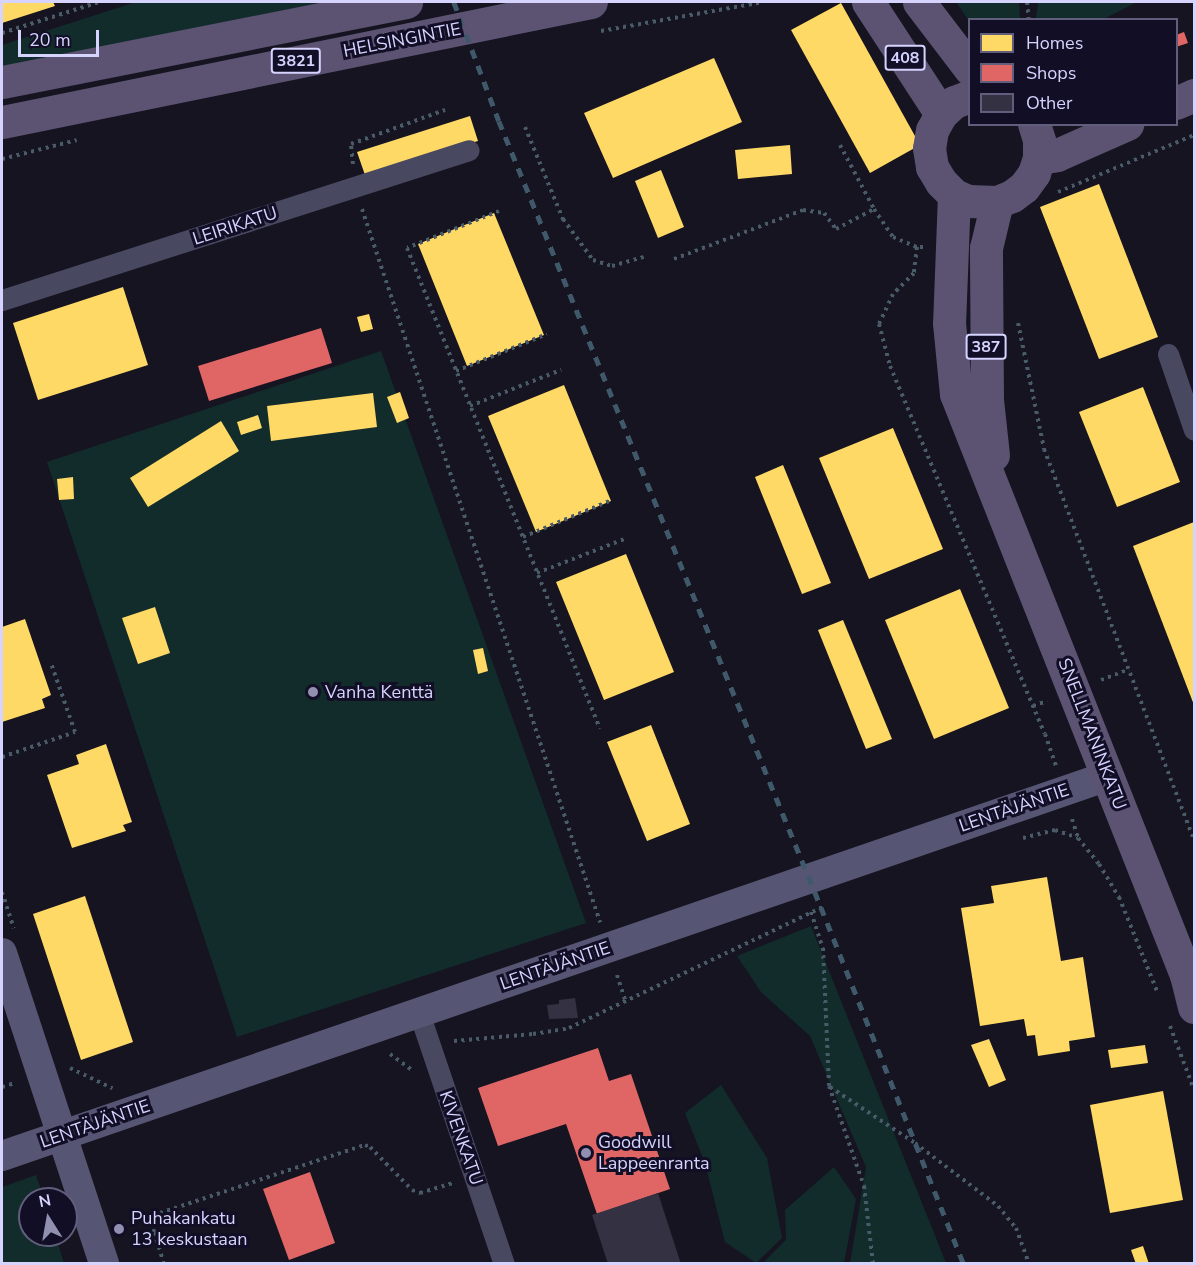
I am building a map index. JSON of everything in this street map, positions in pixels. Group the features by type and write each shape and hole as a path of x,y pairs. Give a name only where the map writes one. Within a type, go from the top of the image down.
{"main road":[{"name":"HELSINGINTIE","path":"2,82 406,2"},
{"name":"HELSINGINTIE","path":"2,122 591,2"},
{"name":"408","path":"868,2 941,114"},
{"name":"408","path":"919,2 968,68"},
{"path":"1178,102 1194,95"},
{"path":"968,96 954,102 941,114 932,130 929,148 936,174 954,195 968,201 997,202 1012,196 1024,187 1034,173 1039,158 1039,140 1035,126"},
{"path":"1039,158 1057,155 1122,126"},
{"name":"SNELLMANINKATU","path":"954,195 949,323 956,394 1190,981 1182,1015"},
{"name":"SNELLMANINKATU","path":"997,202 987,248 986,355 987,400 997,492"}],"street":[{"name":"LEIRIKATU","path":"2,300 468,150"},
{"path":"1168,354 1194,430"},
{"name":"LENTÄJÄNTIE","path":"2,1156 1108,776"},
{"path":"2,953 104,1263"},
{"name":"KIVENKATU","path":"419,1013 504,1263"}],"path":[{"path":"2,33 99,2"},
{"path":"1027,2 1029,18"},
{"path":"445,110 351,144 354,187 609,947"},
{"path":"525,127 563,219 593,260 612,266 644,257"},
{"path":"1053,194 1194,135"},
{"path":"840,145 874,209 893,237 916,247"},
{"path":"674,259 803,210 824,213 836,229 874,209"},
{"path":"499,211 407,248 600,729"},
{"path":"1016,312 1044,450 1194,840"},
{"path":"456,371 547,334"},
{"path":"470,406 561,370"},
{"path":"523,537 612,500"},
{"path":"537,573 627,538"},
{"path":"2,757 75,732 51,663"},
{"path":"1014,840 1055,830 1078,838 1099,864 1119,897 1161,1001"},
{"path":"382,1055 428,1043 533,1034 569,1028 832,903"},
{"path":"811,912 823,948 829,1086 864,1186 873,1263"},
{"path":"1182,1015 1194,1090"},
{"path":"63,1064 121,1092"},
{"path":"2,1087 16,1083"},
{"path":"829,1086 915,1143 998,1206 1016,1228 1029,1263"},
{"path":"164,1263 154,1232 154,1221 160,1213 364,1145 370,1147 412,1190 420,1194 452,1183"}],"green space":[{"path":"136,2 326,2 2,67 2,45"},
{"path":"956,2 1019,2 1020,18 968,20"},
{"path":"1038,2 1137,2 1106,18 1036,18"},
{"name":"Vanha Kenttä","path":"381,351 586,923 237,1037 47,462"},
{"path":"811,926 946,1263 850,1263 866,1167 810,1036 761,992 737,956"},
{"path":"721,1085 767,1158 782,1238 756,1263 725,1242 705,1163 685,1113"},
{"path":"834,1167 856,1199 844,1263 763,1263 786,1240 785,1210"},
{"path":"36,1175 40,1187 18,1187 18,1247 59,1247 64,1263 2,1263 2,1187"}],"building: Homes":[{"path":"2,2 53,2 55,6 2,23"},
{"path":"841,3 920,145 870,173 791,30"},
{"path":"714,58 742,122 613,178 584,113"},
{"path":"470,116 478,141 365,175 357,152"},
{"path":"790,145 792,174 738,179 735,150"},
{"path":"661,170 684,227 658,238 635,181"},
{"path":"1099,184 1158,337 1099,359 1040,207"},
{"path":"494,213 544,335 467,366 418,244"},
{"path":"123,287 148,365 38,400 13,323"},
{"path":"369,314 373,329 361,332 357,317"},
{"path":"564,385 611,501 536,532 488,416"},
{"path":"1143,387 1180,482 1117,507 1079,412"},
{"path":"400,392 409,418 397,423 387,397"},
{"path":"373,393 377,427 271,441 267,406"},
{"path":"258,415 262,428 241,435 237,422"},
{"path":"221,421 239,451 148,507 130,478"},
{"path":"893,428 943,549 869,579 819,458"},
{"path":"783,465 831,583 802,594 755,477"},
{"path":"73,477 74,499 59,500 57,479"},
{"path":"1194,522 1194,705 1133,546"},
{"path":"626,554 674,672 604,700 556,582"},
{"path":"960,589 1009,708 934,739 885,620"},
{"path":"155,607 170,653 138,664 122,618"},
{"path":"25,619 51,695 42,699 45,708 2,722 2,627"},
{"path":"843,620 892,739 866,749 818,630"},
{"path":"483,648 488,671 478,674 473,650"},
{"path":"651,725 690,824 647,841 607,742"},
{"path":"106,744 132,822 123,825 126,831 72,848 47,775 79,764 76,755"},
{"path":"1047,877 1061,961 1083,957 1095,1037 1069,1041 1070,1051 1038,1056 1035,1035 1027,1036 1024,1019 980,1026 961,908 994,903 991,886"},
{"path":"85,896 133,1042 81,1060 33,914"},
{"path":"989,1039 1006,1080 989,1087 971,1045"},
{"path":"1145,1045 1148,1063 1111,1068 1108,1050"},
{"path":"1163,1091 1183,1200 1110,1213 1090,1105"},
{"path":"1143,1246 1149,1264 1136,1264 1131,1250"}],"building: Shops":[{"path":"1184,32 1188,43 1178,46 1178,34"},
{"path":"321,328 332,363 209,401 198,366"},
{"path":"598,1048 609,1081 631,1074 670,1189 597,1214 566,1124 498,1146 478,1088"},
{"path":"310,1172 335,1243 289,1260 263,1189"}],"building: Other":[{"path":"575,998 578,1018 549,1019 547,1005 559,1004 559,1000"},
{"path":"658,1193 681,1264 608,1264 592,1215"}],"railway":[{"path":"454,2 499,121 821,907 964,1264"}],"place":[{"name":"Vanha Kenttä","path":"313,692"},
{"name":"Goodwill Lappeenranta","path":"586,1153"},
{"name":"Puhakankatu 13 keskustaan","path":"119,1229"}]}
